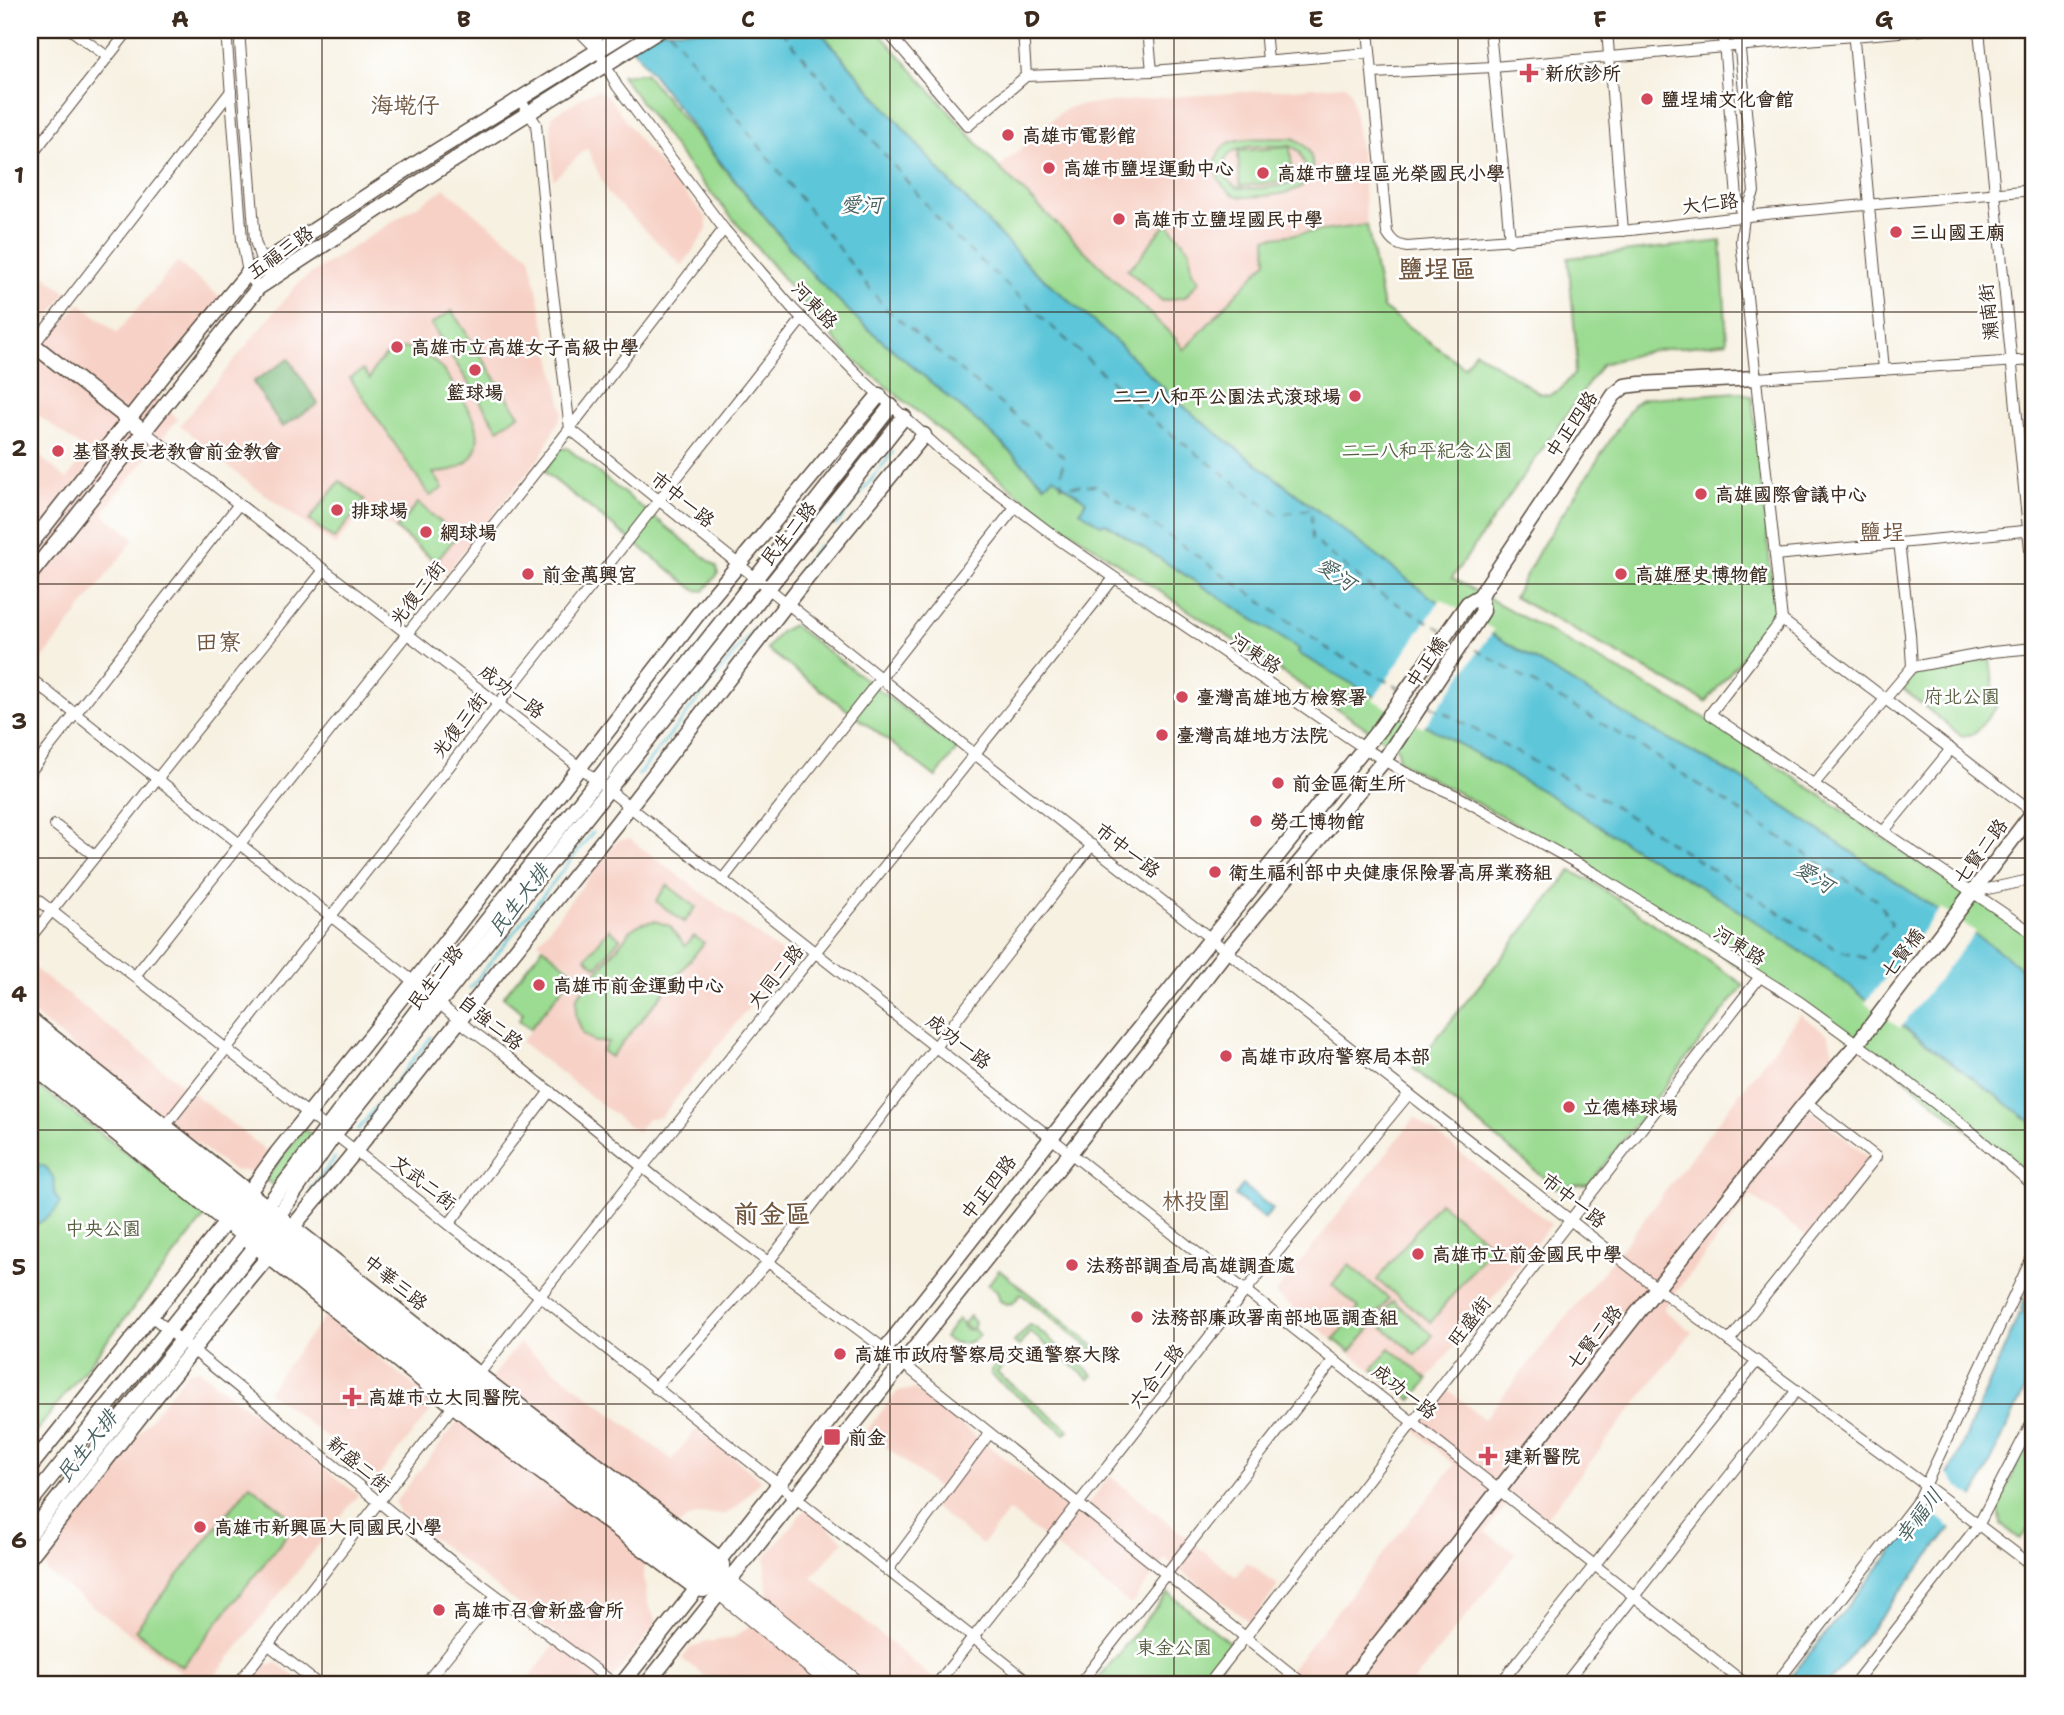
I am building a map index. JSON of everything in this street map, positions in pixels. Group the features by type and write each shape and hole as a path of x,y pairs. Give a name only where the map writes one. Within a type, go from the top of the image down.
{"main road":[{"name":"中華三路","path":"30,1035 154,1140 466,1390 708,1574 834,1685"},
{"name":"中華三路","path":"30,1051 154,1140"},
{"name":"中華三路","path":"724,1587 859,1685"}],"street":[{"path":"72,30 108,57"},
{"path":"30,156 130,30"},
{"path":"226,30 242,240 248,273 258,288"},
{"path":"239,30 256,242 262,262 272,278"},
{"path":"578,30 598,50"},
{"path":"596,30 598,50"},
{"name":"五福三路","path":"30,575 258,288 660,30"},
{"path":"886,30 968,126 1026,76 1152,71 1370,53"},
{"path":"1023,30 1026,76"},
{"path":"1149,30 1152,71"},
{"path":"1265,30 1268,61"},
{"path":"1368,30 1373,73 1493,67 1740,46 1853,33 1922,30"},
{"path":"1490,30 1510,241"},
{"path":"1607,30 1623,231"},
{"path":"1723,30 1737,198 1744,217"},
{"path":"1738,30 1754,192 1744,217 1741,241 1782,620 1710,714 2034,934"},
{"name":"瀨南街","path":"1979,30 2011,363 2031,530 2034,590"},
{"name":"五福三路","path":"30,545 248,273 519,98 627,32"},
{"path":"1853,33 1884,370"},
{"name":"河東路","path":"598,50 617,86 724,229 803,319 879,395 924,435 1114,578 1364,748 1398,769 1457,796 1596,874 1800,1002 1973,1133 2034,1186"},
{"name":"大仁路","path":"1373,73 1387,233 1399,246 1510,241 2034,190"},
{"path":"144,431 31,345 231,91"},
{"path":"519,98 536,124 550,269 570,429"},
{"name":"光復二街","path":"135,976 570,429 724,229"},
{"name":"光復三街","path":"154,1140 803,319"},
{"path":"1756,378 2034,360"},
{"name":"中正四路","path":"1463,610 1468,603 1480,596 1614,396 1625,386 1756,378"},
{"path":"30,1467 238,1207 308,1113 414,982 738,565 879,395"},
{"name":"民生二路","path":"30,1534 181,1339 331,1131 434,999 595,781 891,406"},
{"name":"民生二路","path":"434,999 608,791 904,417"},
{"name":"市中一路","path":"570,429 976,755 1657,1288 1976,1522"},
{"name":"成功一路","path":"144,431 1071,1152 1747,1685"},
{"path":"30,1557 193,1349 355,1150 924,435"},
{"path":"30,772 239,505"},
{"path":"722,880 1016,506"},
{"path":"1775,555 2031,530"},
{"path":"1899,542 1912,667"},
{"path":"30,938 324,570"},
{"name":"大同二路","path":"237,1685 540,1296 976,755 1114,578"},
{"name":"中正橋","path":"1385,759 1483,611 1480,596"},
{"name":"中正橋","path":"1389,717 1463,610"},
{"path":"1782,620 2034,812 2034,840"},
{"path":"1814,784 1884,697 1912,667 1992,652 2034,648"},
{"name":"自強二路","path":"30,678 643,1166 886,1350 1305,1685"},
{"name":"中正四路","path":"619,1685 1051,1138 1389,717"},
{"path":"1884,831 1951,749"},
{"path":"646,1685 1071,1152 1227,950 1385,759"},
{"name":"七賢二路","path":"1958,913 2034,812"},
{"path":"55,825 95,856"},
{"path":"656,1388 769,1261 1092,845"},
{"path":"1974,892 2034,878"},
{"name":"文武二街","path":"30,894 1033,1685"},
{"name":"七賢橋","path":"1876,1017 1958,913"},
{"name":"旺盛街","path":"1208,1685 1759,978"},
{"name":"七賢二路","path":"1346,1685 1657,1288 1806,1102 1857,1044 1876,1017"},
{"name":"中華三路","path":"30,1019 154,1140 466,1390 724,1587"},
{"name":"中華三路","path":"30,1064 154,1140"},
{"path":"449,1224 550,1091"},
{"name":"六合二路","path":"936,1685 1246,1290 1409,1094"},
{"path":"1729,1341 1876,1157 1806,1102"},
{"name":"民生二路","path":"30,1503 168,1330 261,1226"},
{"path":"1775,1685 1919,1499 2034,1254"},
{"name":"新盛二街","path":"150,1315 496,1596 619,1685"},
{"path":"1079,1685 1334,1360"},
{"path":"1499,1685 1757,1361"},
{"path":"1564,1685 1797,1391"},
{"path":"1853,1685 1976,1522 2034,1418"},
{"path":"887,1571 989,1434"},
{"path":"1976,1522 2034,1567"},
{"path":"424,1685 496,1596"},
{"path":"269,1645 319,1685"}],"shaded area":[{"path":"1345,85 1351,92 1361,155 1367,225 1266,238 1267,261 1184,351 1176,339 999,168 1062,111 1073,106"},
{"path":"598,90 609,97 645,148 707,218 707,230 682,266 608,194 587,148 553,180 552,116"},
{"name":"高雄市立高雄女子高級中學","path":"445,188 530,256 563,412 541,456 446,573 366,507 335,546 241,477 180,425 300,281"},
{"path":"177,262 230,305 155,398 178,419 102,513 135,538 30,676 30,452 32,450 67,479 87,452 30,409 30,358 32,359 80,303 117,333"},
{"path":"30,263 67,293 39,329 30,321"},
{"path":"630,839 783,954 784,964 661,1117 648,1118 637,1132 521,1042 578,972 538,942 618,840"},
{"path":"30,965 272,1155 257,1172 231,1170 30,1012"},
{"path":"1800,1014 1829,1035 1833,1053 1799,1101 1869,1158 1808,1237 1751,1196 1663,1309 1692,1332 1546,1518 1515,1495 1485,1532 1516,1554 1411,1685 1278,1685 1454,1465 1415,1430 1447,1389 1484,1419 1625,1244"},
{"name":"高雄市立前金國民中學","path":"1415,1117 1551,1224 1411,1401 1275,1294"},
{"name":"高雄市立大同醫院","path":"325,1316 437,1403 378,1477 267,1391"},
{"path":"519,1343 672,1460 697,1428 761,1480 737,1507 726,1514 704,1514 686,1519 645,1556 644,1579 648,1604 657,1623 608,1685 524,1685 560,1637 399,1512 395,1502"},
{"name":"高雄市新興區大同國民小學","path":"199,1370 358,1495 208,1685 198,1685 48,1573 41,1558 188,1371"},
{"path":"914,1389 1079,1515 1110,1476 1236,1577 1247,1562 1278,1586 1251,1623 1165,1559 1131,1605 1009,1511 982,1545 930,1504 940,1490 866,1431 897,1392"},
{"path":"806,1508 844,1541 812,1577 940,1685 717,1685 682,1659 691,1647 733,1638 753,1624 768,1600 765,1557"},
{"path":"277,1663 295,1677 288,1685 250,1685 265,1665"}],"green space":[{"name":"二二八和平紀念公園","path":"819,30 877,30 999,168 1176,339 1184,350 1267,261 1266,238 1367,225 1383,308 1464,367 1475,351 1539,393 1550,395 1561,389 1574,374 1577,355 1568,258 1721,241 1727,342 1649,351 1602,364 1452,578 1714,723 1920,863 2024,929 2034,938 2034,981 2006,956 1744,780 1641,724 1429,596 1201,421 1170,395 1119,344 1030,267 946,178"},
{"path":"645,73 808,270 859,321 993,435 1044,485 1052,476 1086,501 1080,511 1105,523 1299,649 1298,653 1556,799 1723,900 1820,964 2034,1124 2034,1186 1887,1063 1596,874 1569,852 1409,767 1398,759 1398,749 1027,501 849,356 689,167 621,75"},
{"path":"1293,138 1306,148 1312,162 1307,182 1299,188 1266,196 1245,197 1228,191 1221,184 1216,166 1217,157 1221,149 1229,143 1251,139","holes":["1291,146 1299,151 1305,169 1302,177 1294,182 1241,188 1232,184 1224,173 1225,160 1239,149"]},
{"path":"1290,147 1293,181 1240,186 1238,151"},
{"path":"1168,224 1190,250 1192,271 1200,280 1185,297 1162,301 1127,269"},
{"name":"籃球場","path":"452,311 519,415 498,429 431,324"},
{"path":"404,348 417,351 438,365 475,421 475,452 463,465 433,473 443,488 430,496 350,378 363,370 370,379 382,359"},
{"path":"289,359 318,404 282,427 253,382"},
{"path":"1740,392 1752,397 1775,610 1773,620 1706,702 1514,597 1542,546 1633,405 1647,398"},
{"path":"567,448 717,567 718,574 704,591 695,590 547,474 545,470 561,449"},
{"name":"排球場","path":"340,481 365,500 334,539 309,520"},
{"name":"網球場","path":"418,503 457,536 436,562 396,529"},
{"path":"793,625 957,749 936,777 767,649 781,631"},
{"name":"府北公園","path":"1990,659 1996,708 1974,734 1961,736 1903,689 1920,669"},
{"name":"立德棒球場","path":"1571,871 1591,881 1744,985 1589,1184 1556,1188 1413,1068"},
{"path":"667,885 696,907 684,922 656,901"},
{"path":"655,921 670,926 685,946 694,936 704,943 611,1057 602,1051 608,1042 595,1042 583,1034 576,1016 577,997 632,929 642,923"},
{"path":"609,929 620,938 597,967 586,958"},
{"name":"高雄市前金運動中心","path":"543,947 575,973 530,1029 519,1020 523,1013 503,997"},
{"name":"中央公園","path":"30,1080 207,1214 30,1439"},
{"path":"303,1129 311,1134 310,1139 276,1183 271,1184 265,1179"},
{"path":"1439,1202 1492,1245 1431,1322 1377,1280"},
{"path":"1349,1265 1389,1299 1373,1319 1376,1320 1393,1301 1433,1335 1416,1355 1376,1321 1350,1352 1334,1339 1359,1308 1332,1285"},
{"path":"999,1270 1108,1357 1105,1360 1021,1294 1013,1303 1000,1301 997,1291 988,1285"},
{"path":"970,1316 975,1323 973,1329 980,1335 967,1342 958,1343 944,1338 958,1319 964,1329 972,1330 963,1325"},
{"path":"1030,1325 1093,1375 1089,1379 1030,1332 1019,1346 1014,1342"},
{"path":"1390,1348 1428,1380 1412,1400 1373,1369"},
{"path":"1003,1355 1008,1359 997,1373 1069,1430 1065,1434 991,1375 991,1370"},
{"path":"2034,1427 2034,1522 2020,1539 2001,1524 1999,1505"},
{"path":"250,1485 297,1522 182,1667 135,1630"},
{"name":"東金公園","path":"1168,1593 1235,1647 1204,1685 1093,1685"}],"water":[{"name":"愛河","path":"619,30 819,30 946,178 1030,267 1119,344 1170,395 1201,421 1429,596 1641,724 1744,780 2006,956 2034,981 2034,1124 1820,964 1723,900 1556,799 1298,653 1299,649 1105,523 1101,525 1080,511 1086,501 1053,477 1045,485 993,435 859,321 808,270 708,147"},
{"path":"34,1163 46,1167 55,1180 54,1193 60,1203 50,1216 30,1230 30,1166"},
{"path":"1243,1185 1273,1209 1264,1219 1235,1195"},
{"name":"幸福川","path":"2034,1280 2034,1370 1969,1505 1827,1685 1784,1685 1936,1497 1956,1460 2019,1314 2023,1314 2024,1311 2020,1310"}],"pier":[{"path":"1441,599 1494,630 1423,728 1373,700"},
{"path":"1941,908 1976,932 1900,1028 1865,1003"},
{"path":"1946,1473 1959,1488 1976,1499 1954,1530 1923,1506"}],"waterway":[{"name":"民生大排","path":"836,525 893,452"},
{"name":"民生大排","path":"798,572 820,545"},
{"name":"民生大排","path":"638,775 754,629"},
{"name":"民生大排","path":"470,988 593,832"},
{"name":"民生大排","path":"357,1131 431,1037"},
{"name":"民生大排","path":"310,1190 335,1158"},
{"name":"民生大排","path":"197,1333 236,1283"}],"ferry route":[{"path":"669,30 885,308 1063,456 1061,486 1097,485 1331,651 1401,689"},
{"path":"781,30 949,232 1159,425 1278,515 1311,509 1312,539 1372,589 1442,630"},
{"path":"1430,705 1602,799 1838,950 1865,958 1892,924 1877,900 1638,745 1468,645"}],"place":[{"name":"新欣診所","path":"1529,73"},
{"name":"鹽埕埔文化會館","path":"1647,99"},
{"name":"高雄市電影館","path":"1008,135"},
{"name":"高雄市鹽埕運動中心","path":"1049,168"},
{"name":"高雄市鹽埕區光榮國民小學","path":"1263,173"},
{"name":"高雄市立鹽埕國民中學","path":"1119,219"},
{"name":"三山國王廟","path":"1896,232"},
{"name":"高雄市立高雄女子高級中學","path":"397,347"},
{"name":"籃球場","path":"475,370"},
{"name":"二二八和平公園法式滾球場","path":"1355,396"},
{"name":"基督教長老教會前金教會","path":"58,451"},
{"name":"高雄國際會議中心","path":"1701,494"},
{"name":"排球場","path":"337,510"},
{"name":"網球場","path":"426,532"},
{"name":"前金萬興宮","path":"528,574"},
{"name":"高雄歷史博物館","path":"1621,574"},
{"name":"臺灣高雄地方檢察署","path":"1182,697"},
{"name":"臺灣高雄地方法院","path":"1162,735"},
{"name":"前金區衛生所","path":"1278,783"},
{"name":"勞工博物館","path":"1256,821"},
{"name":"衛生福利部中央健康保險署高屏業務組","path":"1215,872"},
{"name":"高雄市前金運動中心","path":"539,985"},
{"name":"高雄市政府警察局本部","path":"1226,1056"},
{"name":"立德棒球場","path":"1569,1107"},
{"name":"高雄市立前金國民中學","path":"1418,1254"},
{"name":"法務部調查局高雄調查處","path":"1072,1265"},
{"name":"法務部廉政署南部地區調查組","path":"1137,1317"},
{"name":"高雄市政府警察局交通警察大隊","path":"840,1354"},
{"name":"高雄市立大同醫院","path":"352,1397"},
{"name":"前金","path":"832,1437"},
{"name":"建新醫院","path":"1488,1456"},
{"name":"高雄市新興區大同國民小學","path":"200,1527"},
{"name":"高雄市召會新盛會所","path":"439,1610"}],"district":[{"name":"海墘仔","path":"405,105"},
{"name":"鹽埕區","path":"1437,269"},
{"name":"鹽埕","path":"1882,532"},
{"name":"田寮","path":"218,642"},
{"name":"林投圍","path":"1196,1201"},
{"name":"前金區","path":"772,1214"}]}
